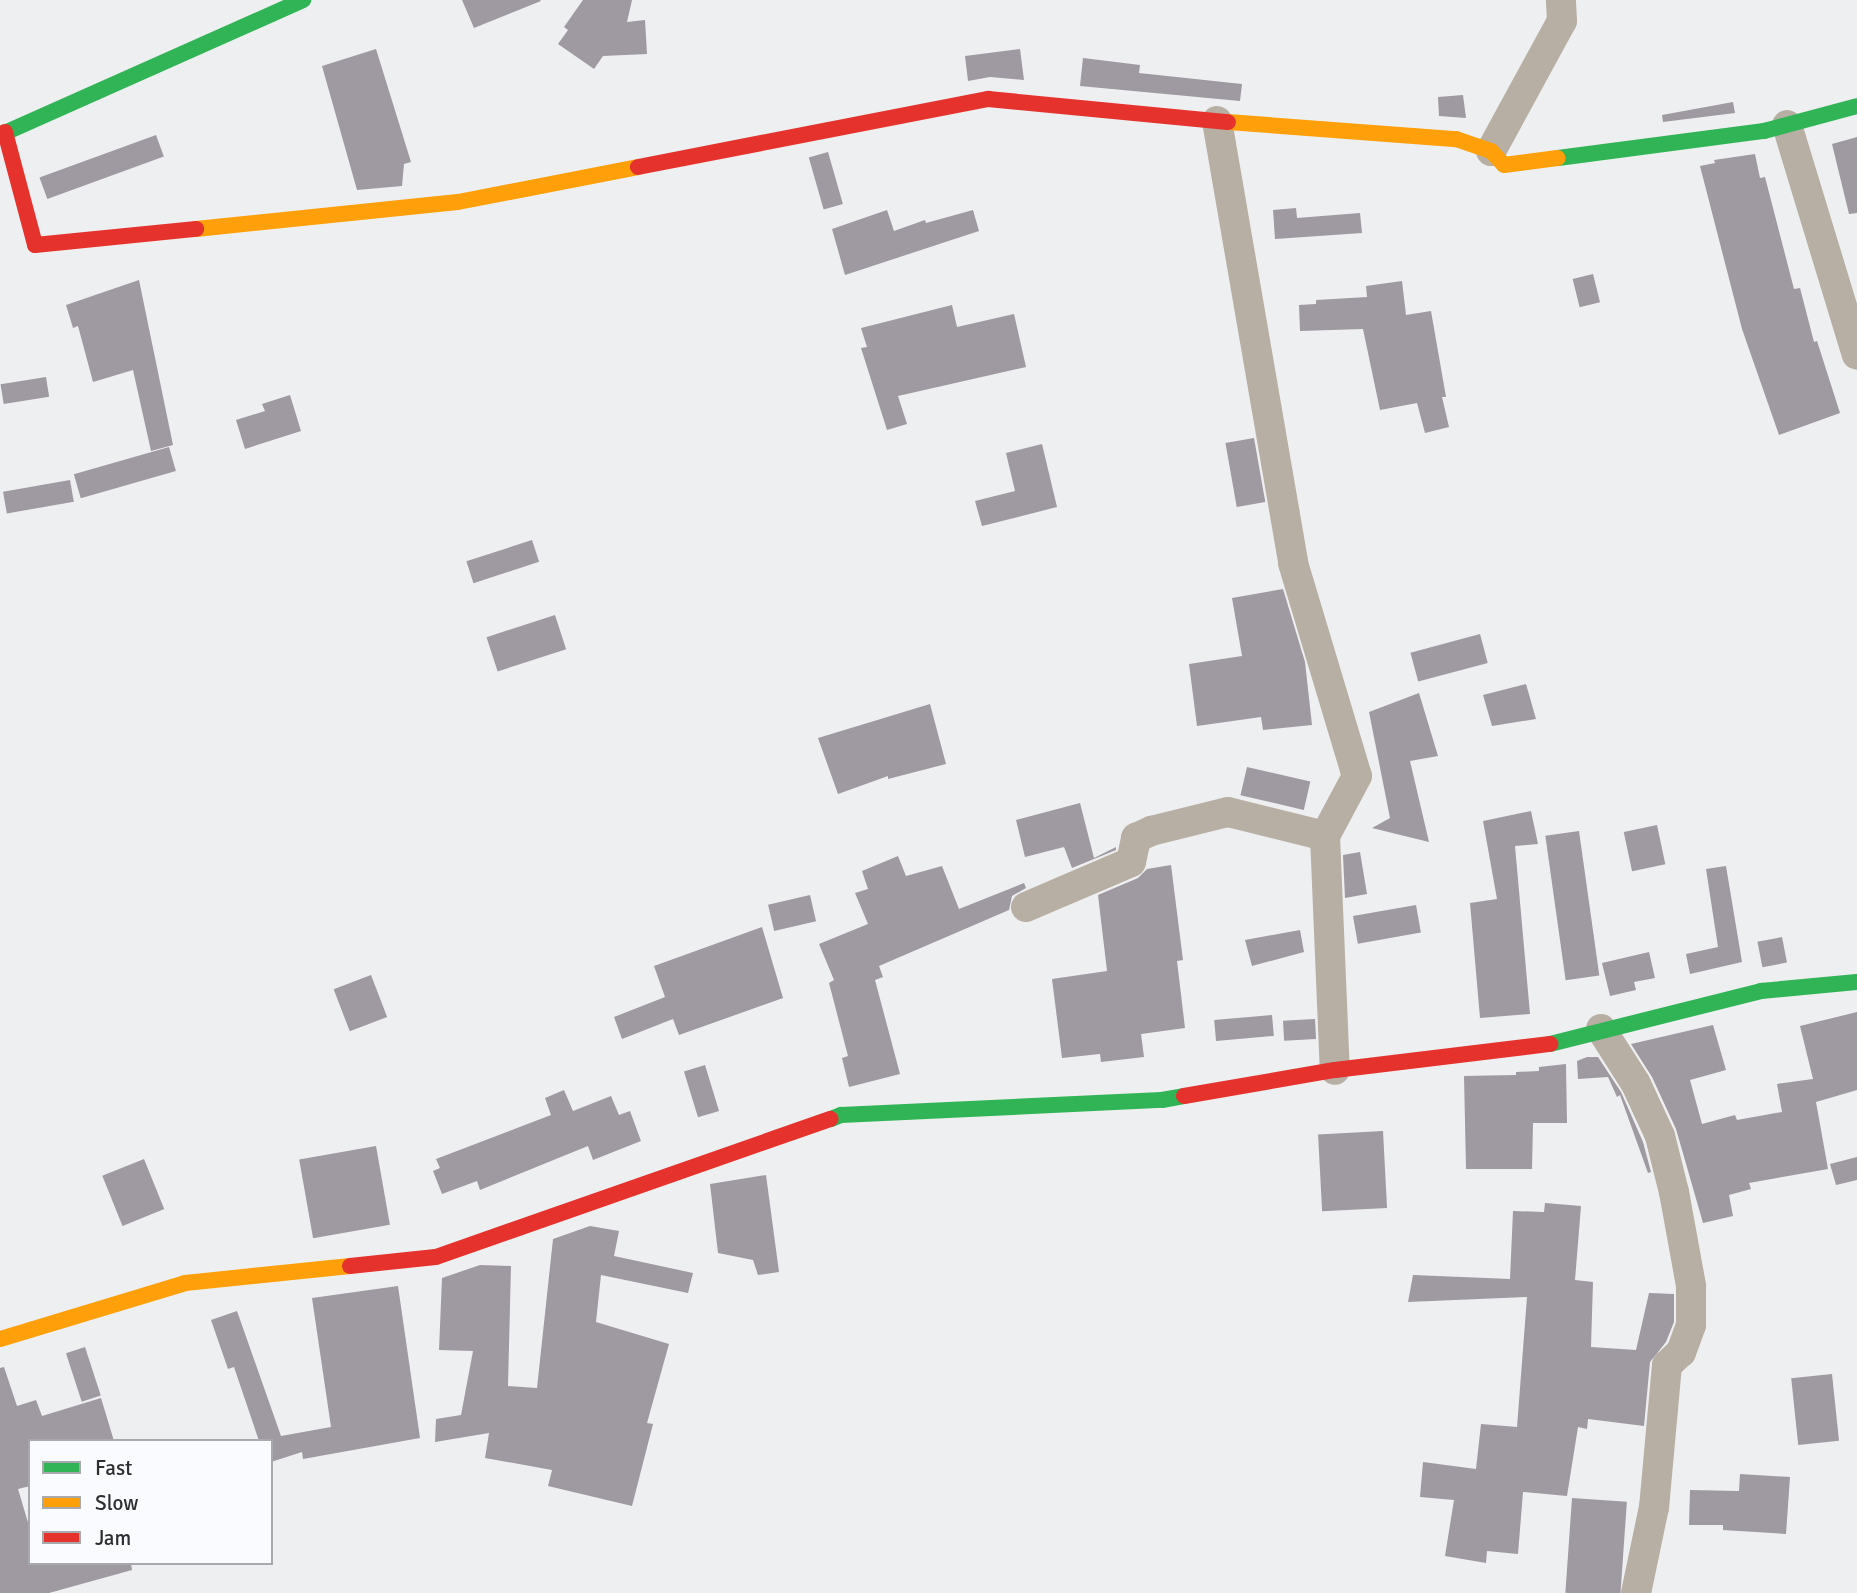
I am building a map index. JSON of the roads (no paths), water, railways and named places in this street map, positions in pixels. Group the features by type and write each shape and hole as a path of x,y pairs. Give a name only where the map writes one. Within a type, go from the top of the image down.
{"street":[{"path":"303,0 3,133 35,245 458,202 988,99 1217,121 1456,139 1492,151 1504,165 1764,131 1857,106"},
{"path":"1492,151 1562,21 1561,0"},
{"path":"1217,121 1293,564 1357,776 1325,836 1335,1070"},
{"path":"1787,125 1857,355"},
{"path":"1026,907 1131,862 1136,838 1151,831 1228,813 1325,836"},
{"path":"0,1339 185,1283 436,1257 841,1115 1163,1100 1335,1070 1564,1042 1601,1029 1760,990 1857,982"},
{"path":"1601,1029 1636,1084 1660,1136 1674,1192 1691,1286 1691,1325 1681,1352 1667,1364 1654,1507 1636,1593"}]}
